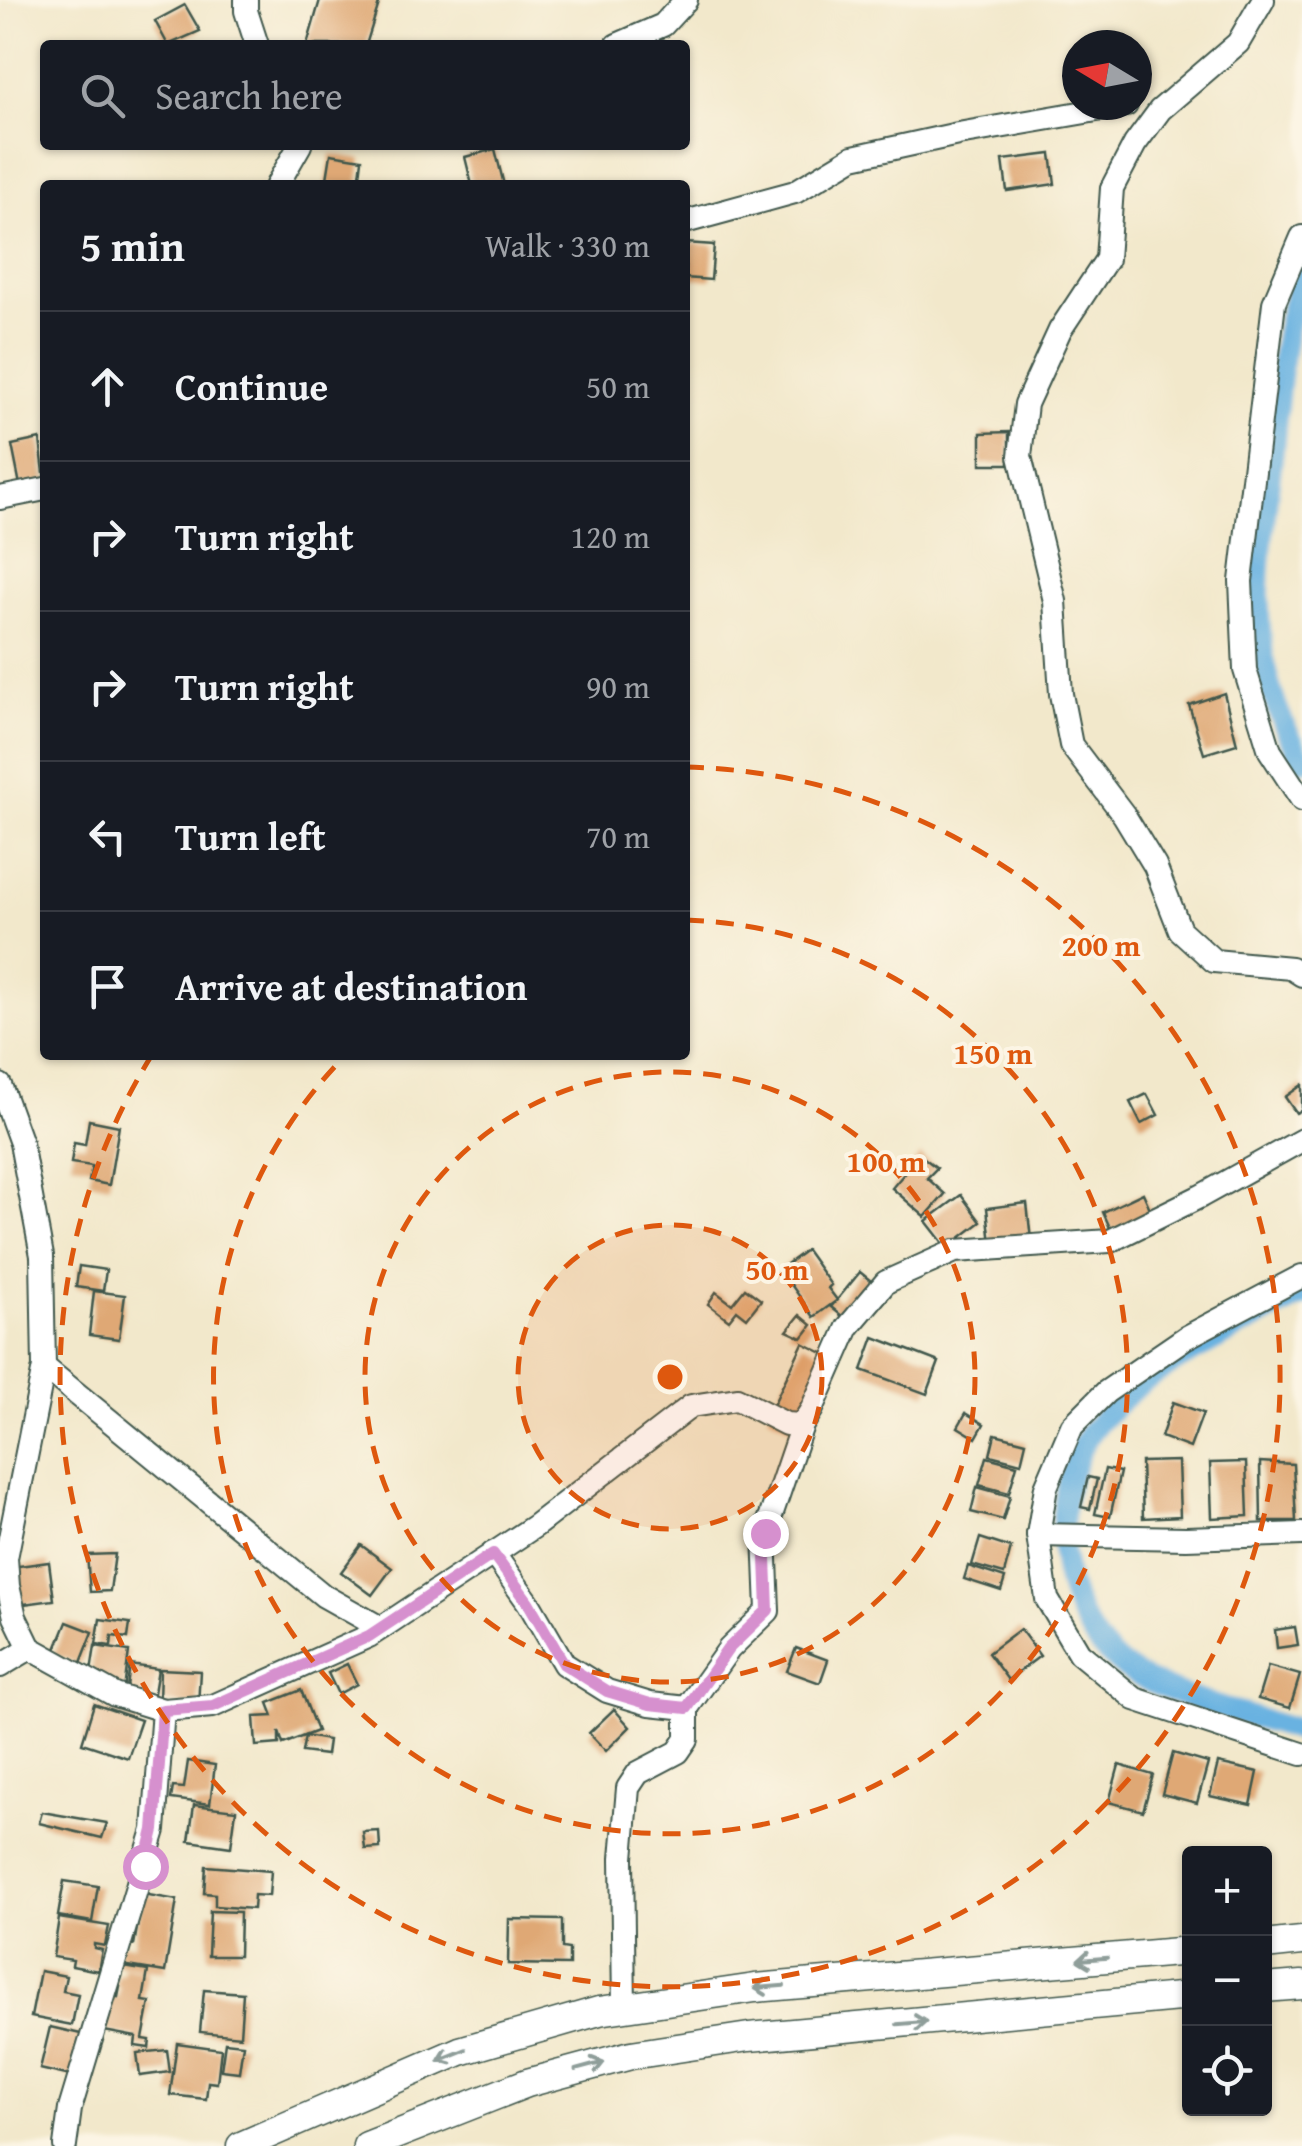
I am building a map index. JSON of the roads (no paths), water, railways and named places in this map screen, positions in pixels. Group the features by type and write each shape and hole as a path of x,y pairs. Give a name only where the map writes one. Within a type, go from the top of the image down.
{"main road":[{"path":"1272,1944 1302,1942"},
{"path":"241,2146 460,2051 600,2011 755,1988 1182,1952"},
{"path":"1272,1987 1302,1984"},
{"path":"367,2146 527,2083 631,2055 749,2036 1182,1997"}],"street":[{"path":"246,0 255,40"},
{"path":"628,40 663,25 686,0"},
{"path":"1263,0 1238,42 1160,110 1112,188 1107,258 1060,330 1026,404 1020,456 1055,601 1061,694 1071,745 1124,815 1155,866 1180,930 1214,960 1291,968 1302,975"},
{"path":"1152,100 1176,96"},
{"path":"690,221 795,192 853,158 1062,116"},
{"path":"280,180 297,150"},
{"path":"1302,237 1274,303 1241,580 1245,670 1270,751 1302,800"},
{"path":"0,498 40,490"},
{"path":"0,1085 21,1143 42,1256 44,1367 6,1558 8,1586 15,1618 30,1648 115,1695 163,1710 213,1706 380,1628 535,1526 691,1406 738,1399 786,1424 802,1425"},
{"path":"624,2007 622,1858 628,1788 638,1773 678,1752 687,1739 687,1708 728,1649 768,1610 765,1533 802,1425 848,1327 886,1282 955,1251 1110,1241 1202,1196 1302,1140"},
{"path":"1302,1276 1185,1338 1106,1392 1072,1426 1046,1488 1052,1535 1047,1598 1079,1654 1135,1699 1302,1754"},
{"path":"44,1367 324,1596 380,1628"},
{"path":"1052,1535 1186,1538 1302,1534"},
{"path":"493,1554 528,1602 564,1664 607,1691 650,1704 687,1708"},
{"path":"0,1666 30,1648"},
{"path":"64,2146 75,2090 154,1830 163,1710"}],"waterway":[{"path":"1302,276 1289,318 1282,361 1259,609 1270,687 1302,760"},
{"path":"1302,1295 1165,1367 1115,1406 1087,1437 1074,1464 1062,1524 1063,1555 1080,1614 1096,1640 1117,1662 1179,1694 1302,1732"}]}
